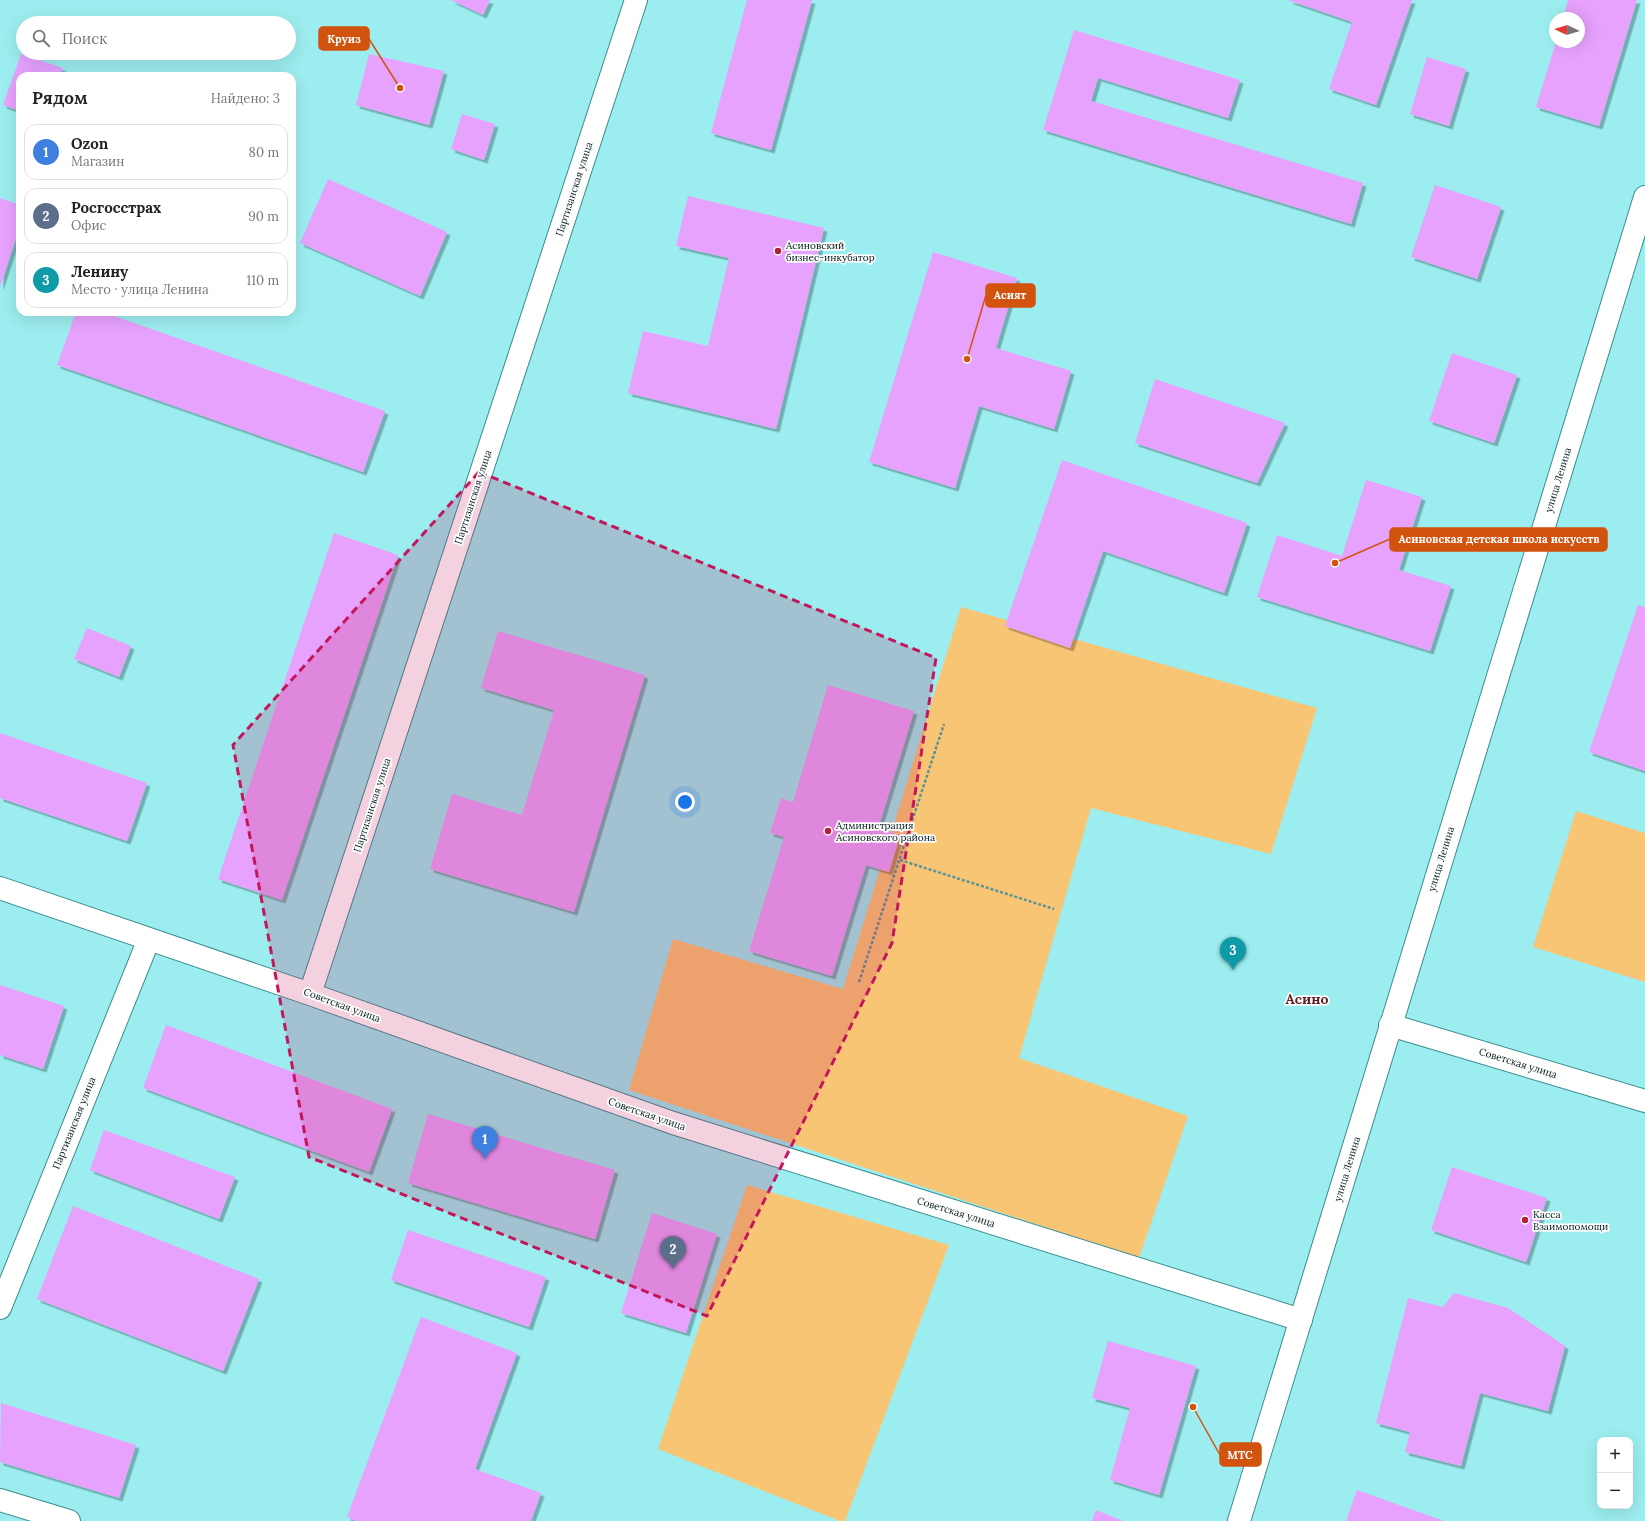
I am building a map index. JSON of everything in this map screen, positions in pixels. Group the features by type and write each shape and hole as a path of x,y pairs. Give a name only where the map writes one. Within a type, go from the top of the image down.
{"street":[{"name":"Партизанская улица","path":"310,994 636,0"},
{"name":"улица Ленина","path":"1239,1521 1645,197"},
{"name":"Советская улица","path":"0,888 310,994 673,1123 1300,1320"},
{"name":"Партизанская улица","path":"0,1308 149,939"},
{"name":"Советская улица","path":"1390,1025 1645,1101"},
{"path":"0,1500 27,1515 69,1521"}],"path":[{"path":"859,982 944,724"},
{"path":"900,860 1054,909"}],"highlighted area":[{"path":"479,472 936,658 892,943 707,1316 309,1157 233,745"}],"shaded area":[{"path":"961,607 1317,708 1271,854 1091,808 1019,1058 1188,1116 1139,1258 629,1090 673,939 843,989"},
{"path":"1576,811 1645,833 1645,982 1533,947"},
{"path":"747,1185 949,1245 845,1521 840,1521 658,1449"}],"building":[{"path":"451,0 490,0 483,15"},
{"path":"747,0 812,0 771,150 711,133"},
{"path":"1288,0 1412,0 1376,105 1329,89 1352,22"},
{"path":"1568,0 1637,0 1599,126 1536,107 1554,48 1585,48 1585,12 1565,12"},
{"path":"1074,30 1240,80 1228,118 1098,78 1091,101 1363,183 1351,224 1043,130"},
{"path":"369,54 444,71 429,125 356,105"},
{"path":"1427,57 1466,69 1449,126 1410,114"},
{"path":"19,60 39,60 63,68 62,72 16,72 16,110 3,105"},
{"path":"462,114 495,124 484,160 451,149"},
{"path":"328,179 447,232 420,296 300,243"},
{"path":"1435,185 1501,207 1477,279 1411,257"},
{"path":"688,196 824,228 776,429 628,393 643,331 708,346 729,258 676,246"},
{"path":"0,198 16,204 16,238 0,287"},
{"path":"933,252 1017,278 996,348 1071,371 1054,429 979,406 955,488 869,462"},
{"path":"75,316 114,316 385,411 363,472 57,365"},
{"path":"1452,353 1517,375 1494,443 1429,421"},
{"path":"1155,379 1285,423 1257,483 1135,443"},
{"path":"1062,460 1247,523 1224,593 1103,551 1070,648 1005,626"},
{"path":"1366,480 1422,497 1399,570 1451,586 1430,651 1257,597 1277,535 1342,556"},
{"path":"334,533 398,555 282,900 218,879"},
{"path":"1638,605 1645,607 1645,771 1589,752"},
{"path":"87,628 131,646 119,677 74,659"},
{"path":"498,631 645,675 574,912 430,869 452,794 522,815 554,710 481,688"},
{"name":"Администрация Асиновского района","path":"828,685 914,711 878,829 900,835 889,872 866,865 832,976 749,951 784,837 770,833 781,798 793,802"},
{"path":"0,733 147,783 127,841 0,798"},
{"path":"0,985 64,1006 43,1069 0,1055"},
{"path":"166,1025 392,1109 369,1172 143,1088"},
{"path":"428,1114 615,1170 595,1239 408,1183"},
{"path":"104,1130 235,1177 219,1219 90,1170"},
{"path":"1452,1167 1547,1198 1526,1262 1431,1230"},
{"path":"73,1206 259,1279 223,1371 37,1299"},
{"path":"652,1213 717,1234 686,1333 621,1313"},
{"path":"408,1230 546,1277 529,1327 391,1280"},
{"path":"1454,1293 1508,1308 1565,1346 1548,1411 1480,1393 1461,1466 1405,1452 1410,1432 1376,1423 1408,1298 1443,1307"},
{"path":"421,1317 517,1353 475,1469 541,1493 531,1521 356,1521 347,1517"},
{"path":"1108,1341 1196,1366 1159,1495 1110,1480 1130,1408 1092,1398"},
{"path":"1,1403 136,1445 119,1498 0,1462"},
{"path":"1357,1490 1444,1521 1346,1521"},
{"path":"1096,1510 1123,1521 1092,1521"}],"place":[{"name":"Круиз","path":"400,88"},
{"name":"Асиновский бизнес-инкубатор","path":"778,251"},
{"name":"Асият","path":"967,359"},
{"name":"Асиновская детская школа искусств","path":"1335,563"},
{"name":"Администрация Асиновского района","path":"828,831"},
{"name":"Ленину","path":"1233,970"},
{"name":"Ozon","path":"485,1159"},
{"name":"Касса Взаимопомощи","path":"1525,1220"},
{"name":"Росгосстрах","path":"673,1269"},
{"name":"МТС","path":"1193,1407"}],"district":[{"name":"Асино","path":"1307,999"}]}
